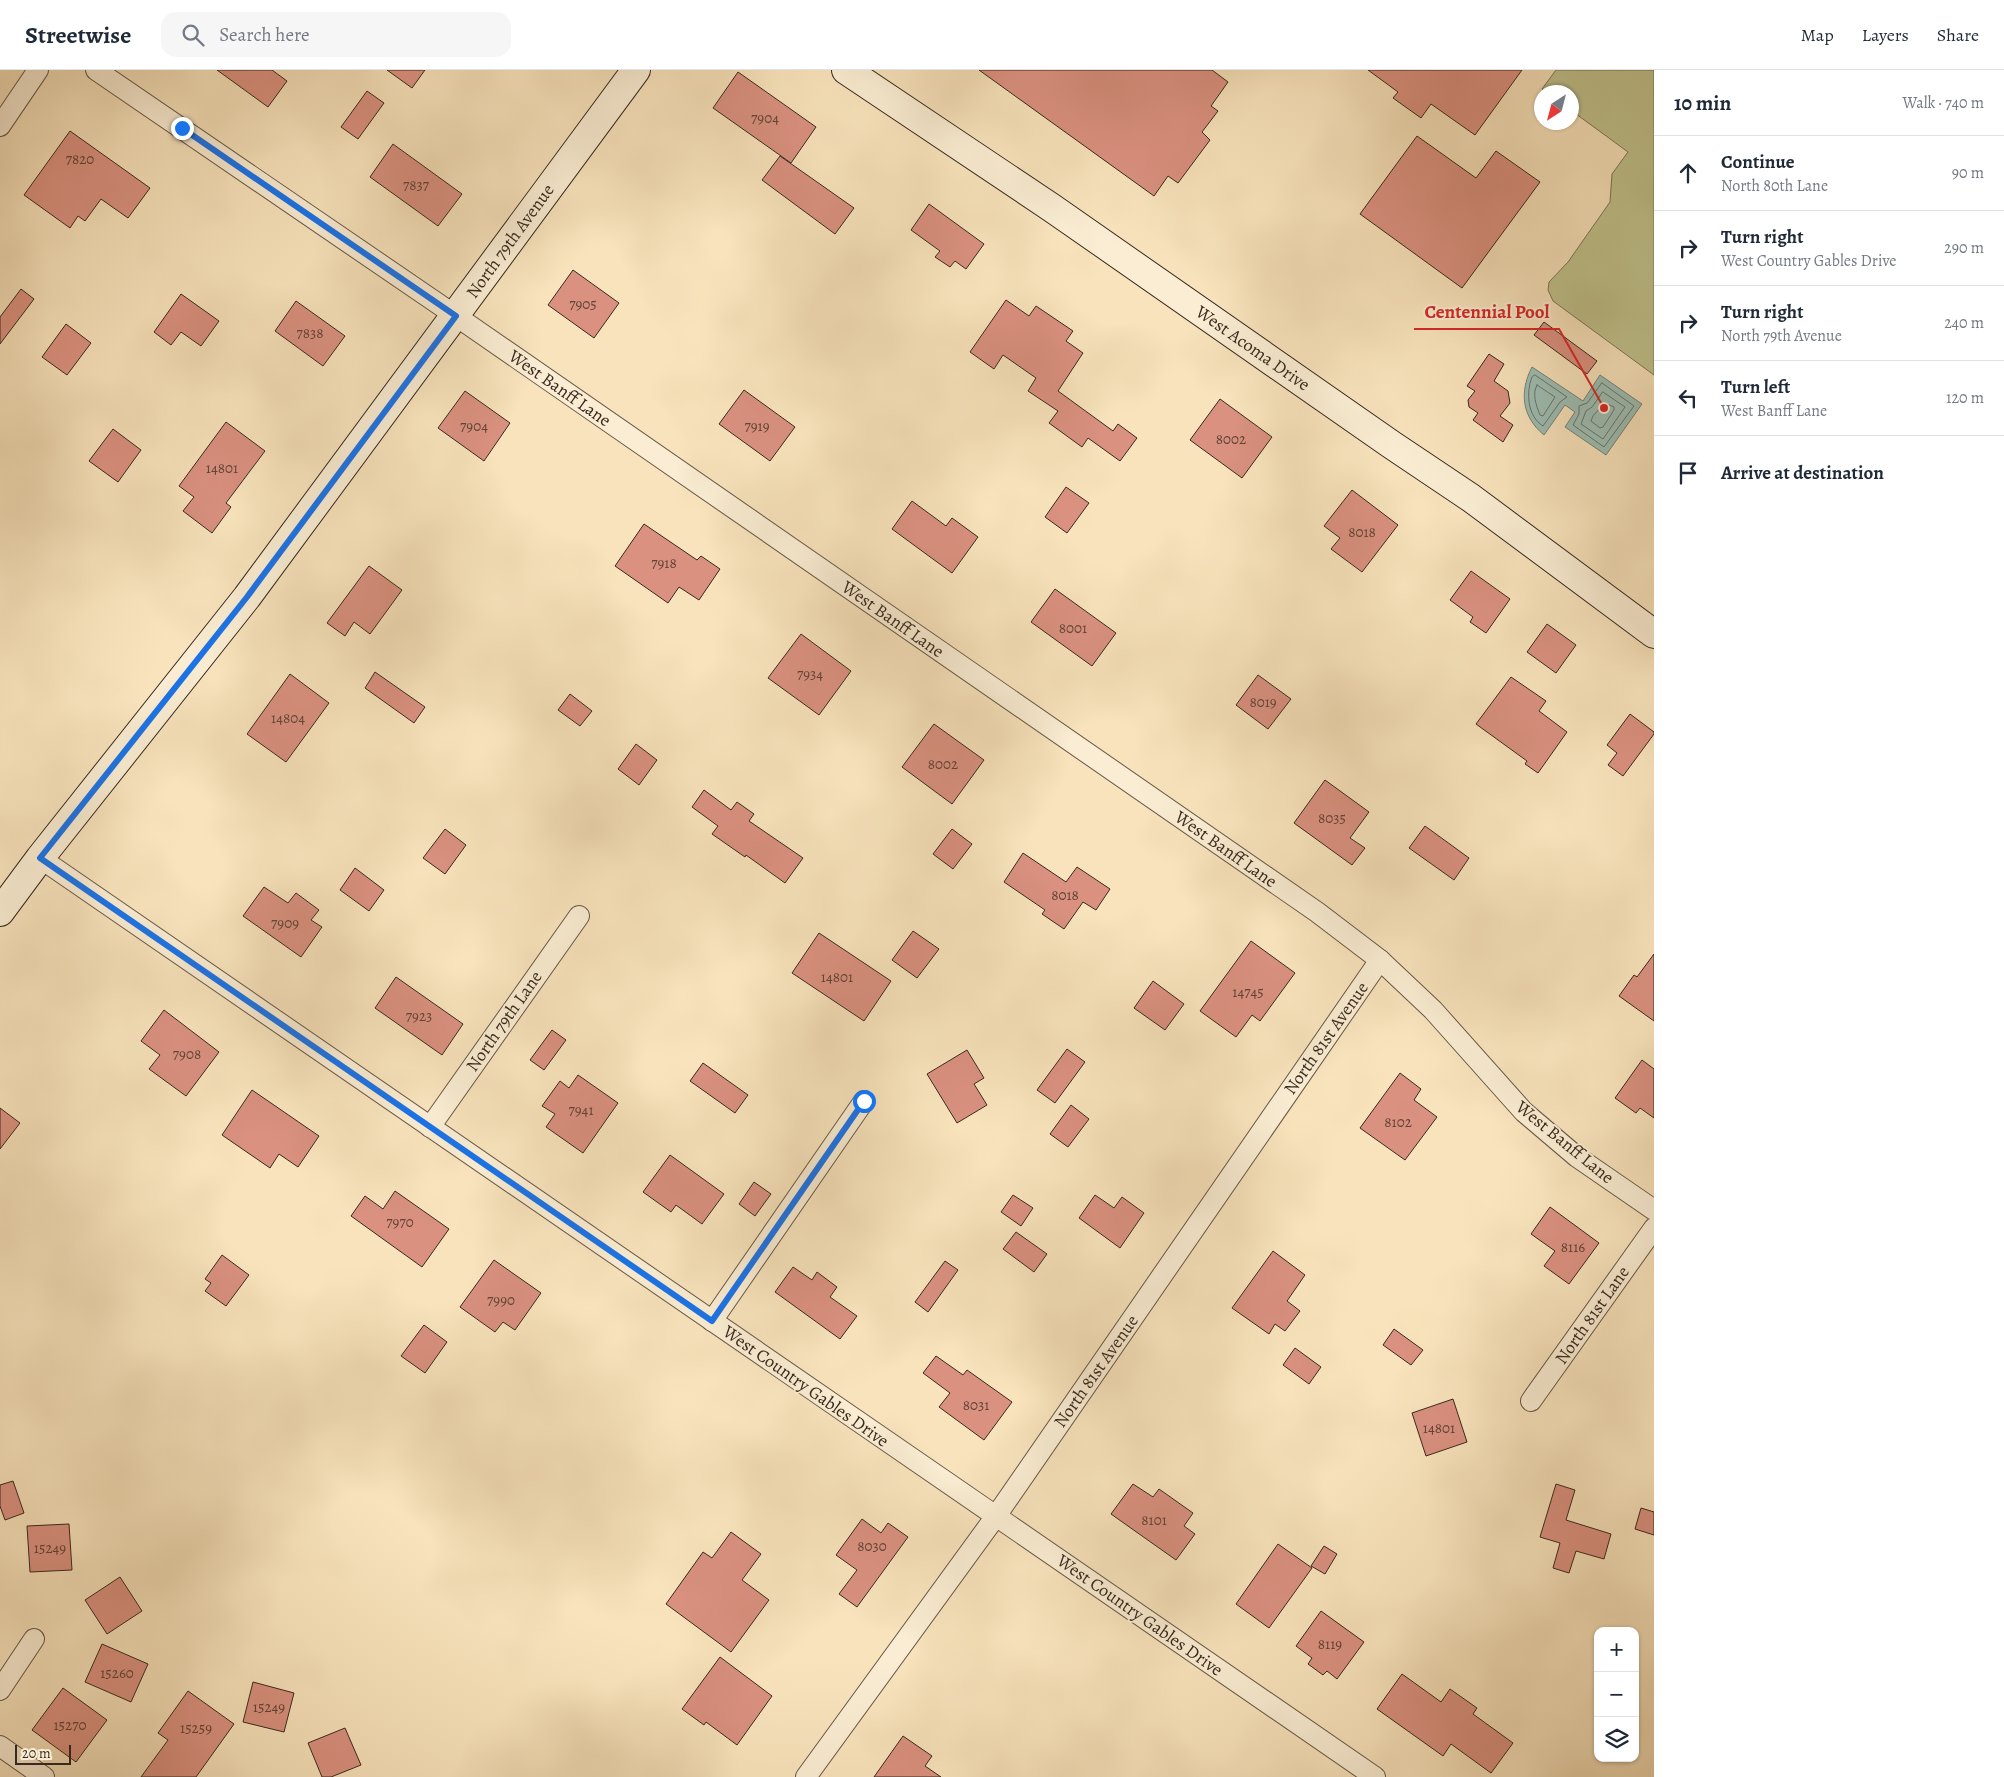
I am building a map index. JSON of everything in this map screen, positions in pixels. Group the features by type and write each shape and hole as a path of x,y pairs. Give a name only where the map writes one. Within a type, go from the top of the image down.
{"street":[{"path":"0,126 38,70"},
{"name":"West Banff Lane","path":"96,70 456,316 1317,912 1380,960 1433,1010 1524,1112 1577,1156 1654,1210"},
{"name":"North 79th Avenue","path":"0,912 40,858 247,597 636,70"},
{"name":"West Acoma Drive","path":"846,70 1052,208 1471,498 1654,634"},
{"name":"West Country Gables Drive","path":"40,858 1375,1777"},
{"name":"North 79th Lane","path":"430,1127 579,916"},
{"name":"North 81st Avenue","path":"806,1777 996,1516 1380,960"},
{"path":"712,1321 864,1101"},
{"name":"North 81st Lane","path":"1531,1401 1654,1228"},
{"path":"0,1690 34,1639"},
{"path":"0,1746 44,1777"}],"green space":[{"path":"1556,70 1654,70 1654,375 1553,301 1548,290 1549,282 1568,262 1610,202 1612,174 1628,152 1579,116 1579,85 1545,85"}],"water":[{"path":"1532,367 1583,401 1600,375 1642,404 1606,455 1565,427 1575,412 1565,405 1544,435 1531,420 1525,404 1525,386"}],"building":[{"path":"217,70 272,70 287,81 268,107"},
{"path":"387,70 425,70 412,88"},
{"path":"979,70 1212,70 1228,82 1211,106 1218,111 1202,132 1210,140 1178,183 1168,176 1154,196"},
{"path":"1368,70 1522,70 1475,135 1431,104 1421,118 1393,98 1398,92"},
{"path":"738,72 816,127 791,163 713,108"},
{"path":"367,91 384,103 358,139 341,127"},
{"path":"70,131 150,188 128,218 101,199 85,221 78,216 70,228 24,195"},
{"path":"1417,136 1476,178 1496,151 1540,182 1462,288 1360,214"},
{"path":"393,144 462,194 438,226 370,177"},
{"path":"780,156 854,208 835,234 762,180"},
{"path":"929,204 984,244 966,269 955,261 950,267 935,257 940,251 911,230"},
{"path":"573,270 619,303 594,338 548,305"},
{"path":"21,289 34,299 0,344 0,317"},
{"path":"181,294 219,321 201,346 181,332 171,345 154,332"},
{"path":"1006,300 1029,316 1036,306 1073,331 1066,341 1083,353 1058,391 1113,431 1118,424 1137,438 1120,461 1088,438 1082,447 1049,423 1058,411 1028,391 1036,378 1003,355 994,369 970,352"},
{"path":"296,301 345,336 323,366 275,331"},
{"path":"1544,322 1597,361 1587,374 1534,335"},
{"path":"66,324 91,343 67,375 42,357"},
{"path":"1489,354 1504,364 1494,381 1508,391 1510,403 1500,416 1513,425 1503,442 1473,420 1478,413 1469,407 1468,400 1475,391 1467,386"},
{"path":"744,390 795,427 770,461 719,424"},
{"path":"465,391 510,423 484,461 438,428"},
{"path":"1220,399 1272,437 1242,478 1190,440"},
{"path":"226,422 265,451 226,503 231,507 212,533 183,511 194,497 179,486"},
{"path":"113,429 141,450 118,482 89,461"},
{"path":"1066,487 1089,503 1067,533 1045,517"},
{"path":"1352,490 1398,525 1362,572 1331,549 1340,538 1324,526"},
{"path":"912,501 946,526 952,518 978,537 952,573 892,529"},
{"path":"644,524 697,560 701,556 720,569 699,600 679,587 668,603 615,566"},
{"path":"369,566 402,590 370,634 354,622 345,636 327,623"},
{"path":"1471,571 1510,599 1486,633 1470,622 1473,617 1450,600"},
{"path":"1055,589 1116,633 1092,666 1031,622"},
{"path":"1547,624 1576,645 1556,673 1527,652"},
{"path":"801,634 851,671 819,715 768,678"},
{"path":"375,672 425,707 414,723 365,688"},
{"path":"290,674 329,703 286,762 247,734"},
{"path":"1258,675 1291,699 1268,729 1236,705"},
{"path":"1511,677 1546,701 1539,711 1567,732 1538,773 1525,764 1527,761 1476,724"},
{"path":"570,694 592,711 580,726 558,710"},
{"path":"1630,714 1654,732 1654,734 1623,776 1608,765 1617,753 1607,745"},
{"path":"934,724 984,760 952,804 902,767"},
{"path":"636,744 657,760 639,785 618,769"},
{"path":"1325,780 1369,812 1350,838 1365,848 1352,865 1294,823"},
{"path":"704,790 731,810 737,802 754,814 749,821 803,858 785,883 746,855 745,857 712,834 718,826 692,807"},
{"path":"1425,826 1469,858 1454,880 1409,848"},
{"path":"445,829 466,845 445,874 423,858"},
{"path":"952,829 972,844 953,869 933,854"},
{"path":"1023,853 1066,882 1077,867 1110,889 1096,910 1083,902 1064,929 1042,914 1045,910 1004,882"},
{"path":"355,868 384,890 369,911 340,890"},
{"path":"264,887 288,903 296,893 319,910 311,920 322,927 301,957 243,916"},
{"path":"913,931 939,949 917,978 892,960"},
{"path":"819,933 891,981 864,1021 792,973"},
{"path":"1251,941 1295,973 1260,1021 1252,1015 1236,1037 1200,1011"},
{"path":"1654,954 1654,1021 1619,996 1634,975 1637,977"},
{"path":"396,977 463,1024 442,1055 375,1008"},
{"path":"1153,981 1184,1004 1165,1030 1134,1008"},
{"path":"164,1010 219,1052 186,1096 149,1069 160,1055 141,1041"},
{"path":"552,1030 566,1040 544,1070 530,1060"},
{"path":"1067,1049 1085,1062 1055,1103 1037,1090"},
{"path":"967,1050 984,1078 974,1084 987,1105 957,1123 927,1074"},
{"path":"1642,1060 1654,1069 1654,1118 1640,1108 1636,1113 1615,1098"},
{"path":"703,1063 748,1095 735,1113 690,1081"},
{"path":"1400,1073 1421,1089 1414,1100 1437,1117 1405,1160 1360,1128"},
{"path":"578,1075 618,1103 583,1153 546,1127 555,1114 542,1106 560,1081 569,1088"},
{"path":"252,1090 319,1136 298,1167 279,1154 270,1168 222,1135"},
{"path":"1071,1105 1089,1119 1068,1147 1050,1134"},
{"path":"0,1108 20,1123 0,1149"},
{"path":"670,1155 724,1194 702,1224 676,1205 671,1212 643,1192"},
{"path":"754,1182 771,1194 755,1216 739,1204"},
{"path":"395,1191 449,1229 422,1267 351,1216 365,1196 383,1209"},
{"path":"1013,1195 1033,1208 1021,1226 1001,1212"},
{"path":"1095,1195 1114,1208 1122,1197 1144,1213 1120,1248 1079,1218"},
{"path":"1550,1207 1599,1243 1569,1284 1544,1266 1555,1251 1531,1234"},
{"path":"1016,1232 1047,1254 1034,1272 1003,1249"},
{"path":"1273,1251 1305,1275 1287,1301 1300,1311 1285,1331 1275,1324 1269,1334 1232,1308"},
{"path":"222,1255 249,1275 226,1306 205,1291 211,1283 205,1279"},
{"path":"494,1260 541,1293 515,1330 503,1322 495,1332 460,1307"},
{"path":"945,1261 958,1270 928,1312 915,1302"},
{"path":"793,1267 812,1280 817,1272 837,1287 830,1297 857,1316 840,1339 775,1292"},
{"path":"424,1325 447,1342 425,1373 401,1356"},
{"path":"1394,1329 1423,1350 1411,1365 1383,1345"},
{"path":"1295,1348 1321,1367 1309,1384 1283,1365"},
{"path":"936,1356 963,1375 967,1370 1012,1402 984,1440 939,1407 950,1393 923,1373"},
{"path":"1453,1399 1467,1442 1426,1456 1412,1413"},
{"path":"13,1481 24,1513 5,1520 0,1506 0,1485"},
{"path":"1133,1484 1153,1497 1159,1489 1193,1513 1184,1526 1195,1534 1176,1560 1111,1514"},
{"path":"1556,1484 1575,1490 1566,1520 1611,1534 1604,1559 1576,1551 1569,1573 1553,1568 1560,1543 1540,1537"},
{"path":"1641,1508 1654,1512 1654,1535 1635,1529"},
{"path":"862,1519 881,1533 888,1523 908,1537 857,1607 839,1594 857,1570 836,1555"},
{"path":"69,1524 72,1570 30,1572 27,1526"},
{"path":"731,1532 761,1554 742,1580 769,1600 731,1652 666,1604 703,1552 712,1558"},
{"path":"1278,1544 1312,1568 1269,1628 1236,1604"},
{"path":"1324,1546 1337,1554 1325,1574 1311,1566"},
{"path":"120,1577 142,1611 107,1634 85,1600"},
{"path":"1321,1611 1364,1642 1337,1679 1327,1671 1323,1675 1308,1664 1312,1658 1296,1646"},
{"path":"102,1644 148,1664 131,1702 85,1682"},
{"path":"720,1657 772,1696 737,1745 706,1722 704,1725 682,1709"},
{"path":"1402,1674 1441,1702 1450,1689 1477,1708 1473,1714 1513,1743 1491,1773 1451,1744 1443,1756 1377,1709"},
{"path":"253,1682 294,1693 284,1732 243,1722"},
{"path":"63,1688 107,1720 76,1762 32,1730"},
{"path":"188,1691 234,1724 196,1777 141,1777 168,1740 158,1733"},
{"path":"345,1728 361,1765 331,1777 322,1777 308,1743"},
{"path":"903,1736 932,1756 925,1766 941,1777 874,1777"}],"place":[{"name":"Centennial Pool","path":"1604,408"}],"route":[{"path":"182,128 456,316 247,597 40,858 712,1321 864,1101"}]}
